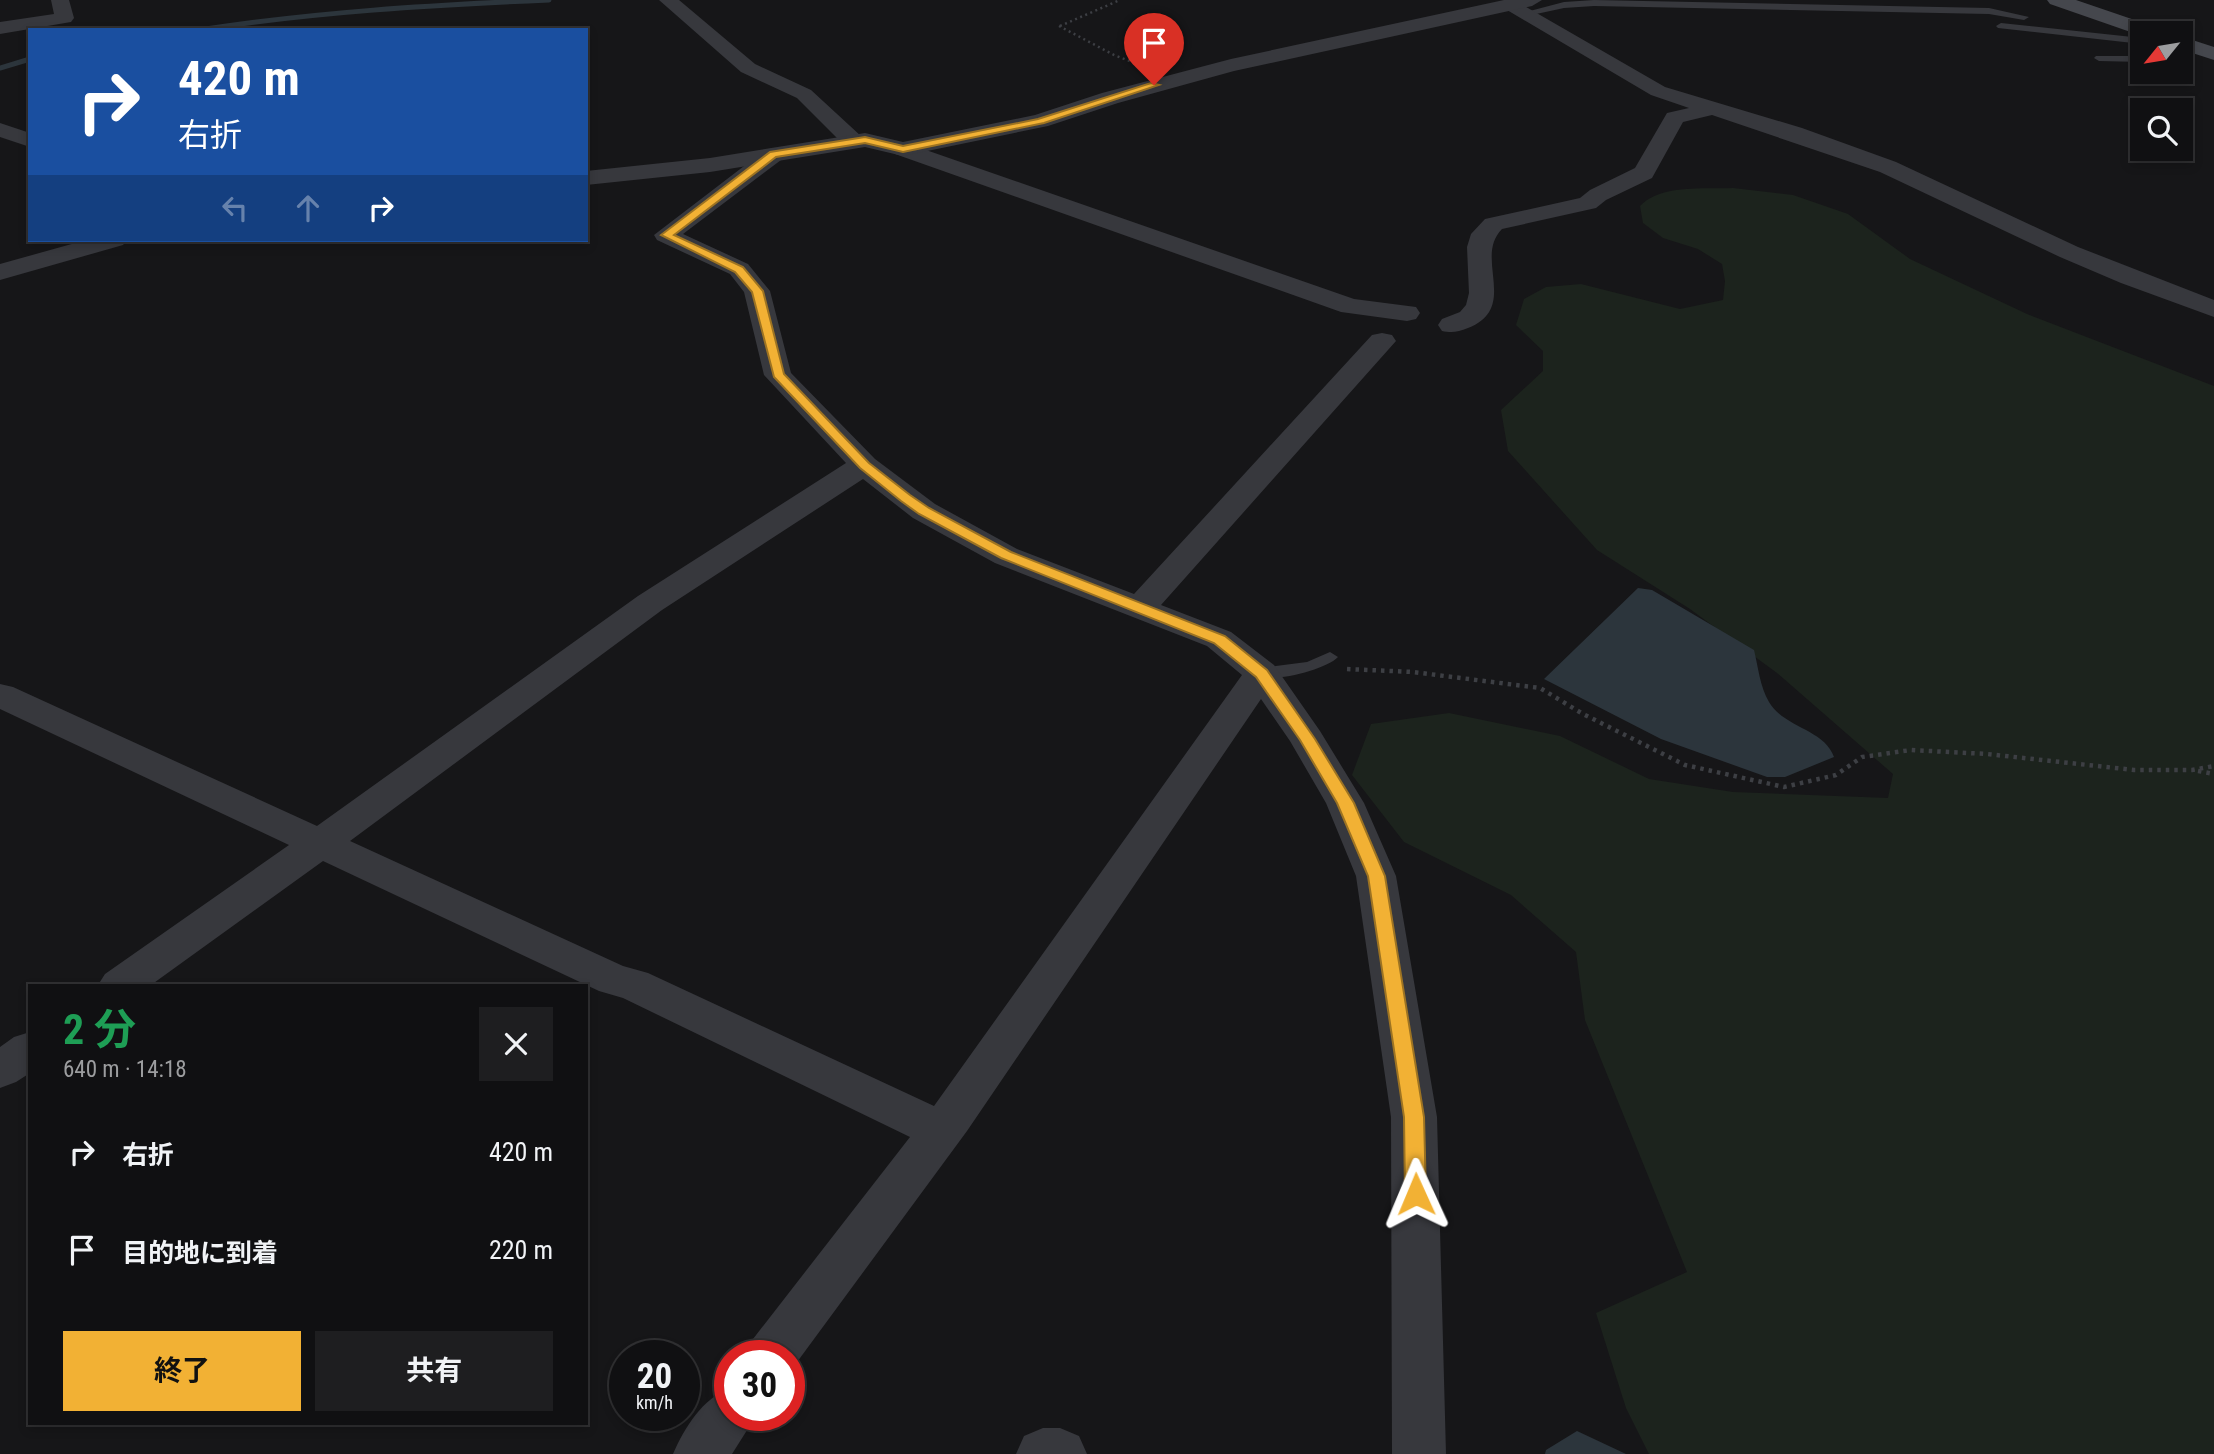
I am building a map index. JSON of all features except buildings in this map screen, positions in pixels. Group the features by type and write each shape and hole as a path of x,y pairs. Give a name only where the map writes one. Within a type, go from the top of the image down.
{"main road":[{"path":"2057,0 2130,25"}],"street":[{"path":"0,28 64,18 60,0"},
{"path":"668,0 748,68 804,94 854,142"},
{"path":"903,149 1040,121 1177,79 1302,48 1524,6 1658,91 1794,133 1888,167 2069,252 2214,309"},
{"path":"1451,325 1469,320 1478,310 1483,292 1479,238 1485,229 1494,224 1588,204 1598,195 1644,173 1675,118 1712,108"},
{"path":"0,130 28,139"},
{"path":"588,178 773,155 865,140 903,149 1350,306 1408,313"},
{"path":"773,155 666,235 739,270 757,291 778,375 864,466 924,511 1006,555 1219,639 1261,673 1307,739 1345,803 1376,876 1414,1117 1419,1454"},
{"path":"0,272 107,242"},
{"path":"1140,608 1382,341"},
{"path":"121,984 319,845 650,603 864,466"},
{"path":"783,1340 940,1129 1261,673"},
{"path":"0,695 319,845 614,981 633,985 940,1129"},
{"path":"0,1070 28,1050"},
{"path":"700,1454 717,1431"},
{"path":"1043,1454 1060,1454"}],"lane":[{"path":"1524,6 1594,3 1989,11 2024,17"},
{"path":"2001,26 2130,40"},
{"path":"2099,58 2130,59"},
{"path":"1261,673 1311,667 1330,657"}],"path":[{"path":"1120,0 1059,26 1114,55 1177,79"},
{"path":"1311,667 1413,672 1540,688 1583,714 1685,765 1784,787 1836,775 1862,757 1911,750 1987,754 2134,770 2192,770 2214,766"},
{"path":"2192,770 2214,774"}],"shaded area":[{"path":"1733,188 1793,195 1848,214 1910,259 2027,314 2214,386 2214,1454 1649,1454 1626,1408 1596,1313 1687,1272 1585,1020 1576,952 1511,895 1404,842 1352,775 1371,724 1449,713 1560,736 1649,779 1733,792 1888,798 1893,774 1777,673 1690,609 1597,550 1508,451 1501,410 1543,371 1543,351 1516,325 1524,299 1546,287 1581,284 1680,309 1723,300 1725,281 1722,264 1698,249 1663,238 1643,223 1640,206 1659,194 1671,191"},
{"path":"1638,588 1652,590 1754,650 1761,683 1769,702 1784,718 1822,740 1834,757 1785,777 1767,777 1661,739 1544,679"},
{"path":"1577,1431 1626,1454 1545,1454 1546,1450"}],"waterway":[{"path":"214,28 373,10 549,0"},
{"path":"0,68 28,60"}],"route":[{"path":"1154,85 1040,121 903,149 865,140 773,155 666,235 739,270 757,291 778,375 864,466 906,498 924,511 1006,555 1050,575 1219,639 1261,673 1307,739 1345,803 1376,876 1414,1117 1416,1194"}]}
